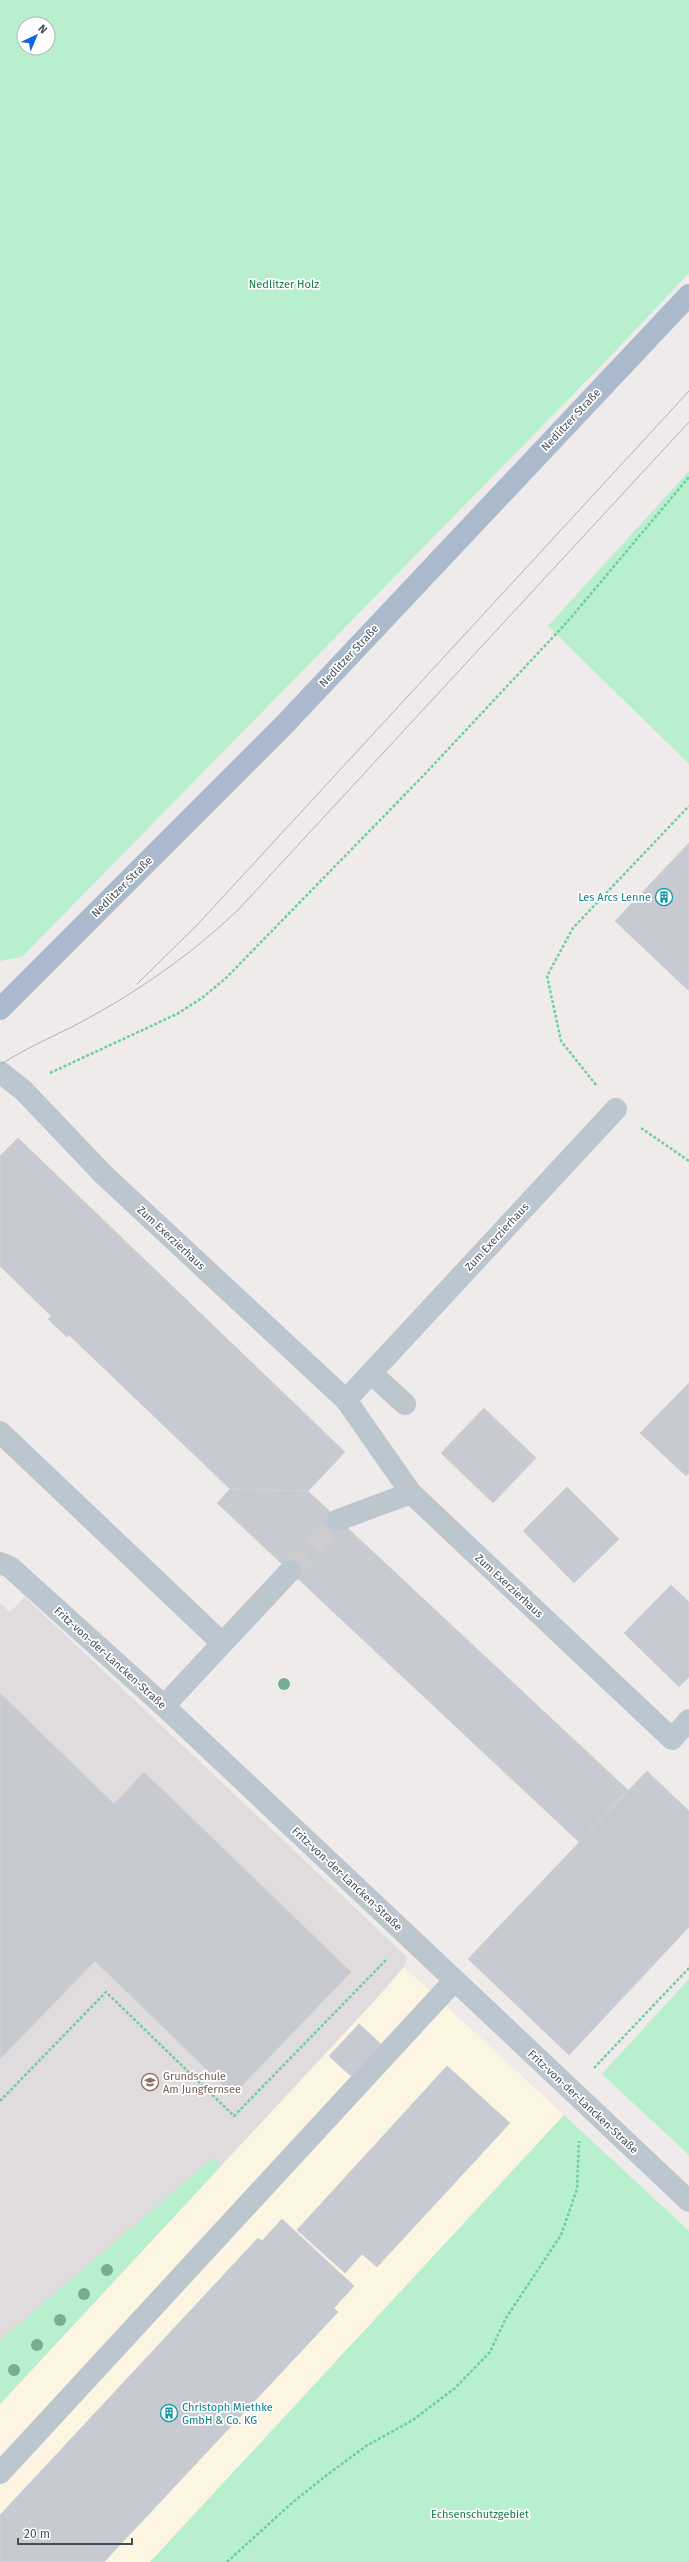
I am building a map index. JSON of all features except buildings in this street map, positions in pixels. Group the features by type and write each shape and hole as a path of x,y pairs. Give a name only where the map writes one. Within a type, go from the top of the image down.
{"main road":[{"name":"Nedlitzer Straße","path":"0,1009 284,725 689,295"}],"street":[{"name":"Zum Exerzierhaus","path":"0,1072 23,1090 104,1175 346,1400 411,1493 672,1739 689,1720"},
{"name":"Zum Exerzierhaus","path":"346,1400 616,1109"},
{"path":"371,1373 405,1404"},
{"path":"0,1432 222,1644"},
{"path":"338,1520 411,1493"},
{"name":"Fritz-von-der-Lancken-Straße","path":"0,1563 10,1567 164,1706 689,2201"},
{"path":"164,1706 290,1571"},
{"path":"0,2473 454,1981"}],"path":[{"path":"23,1090 53,1071 177,1014 202,998 226,978 423,776 568,621 689,477"},
{"path":"689,806 573,928 547,976 561,1042 616,1109 661,1143 689,1161"},
{"path":"0,2101 106,1992 234,2116 408,1937"},
{"path":"227,2562 293,2502 327,2475 366,2446 413,2420 455,2388 490,2352 506,2318 562,2235 571,2212 577,2189 579,2145 572,2092 689,1968"}],"shaded area":[{"name":"Grundschule Am Jungfernsee","path":"25,1597 407,1957 404,1967 378,1997 0,2404 0,1603 10,1612"},
{"path":"404,1967 564,2115 150,2562 0,2562 0,2404"}],"green space":[{"name":"Nedlitzer Holz","path":"0,0 689,0 689,273 600,367 22,957 0,961"},
{"path":"689,471 689,764 548,626"},
{"path":"689,1979 689,2155 602,2074"},
{"name":"Echsenschutzgebiet","path":"564,2115 689,2231 689,2562 150,2562"},
{"path":"214,2157 221,2166 0,2404 0,2340"}],"tunnel":[{"path":"290,1571 338,1520"}],"tram line":[{"path":"137,984 198,924 689,391"},
{"path":"0,1065 23,1051 113,1004 151,980 187,954 222,925 238,910 689,422"}],"place":[{"name":"Les Arcs Lenne","path":"664,897"},
{"name":"Grundschule Am Jungfernsee","path":"150,2082"},
{"name":"Christoph Miethke GmbH & Co. KG","path":"169,2413"}]}
